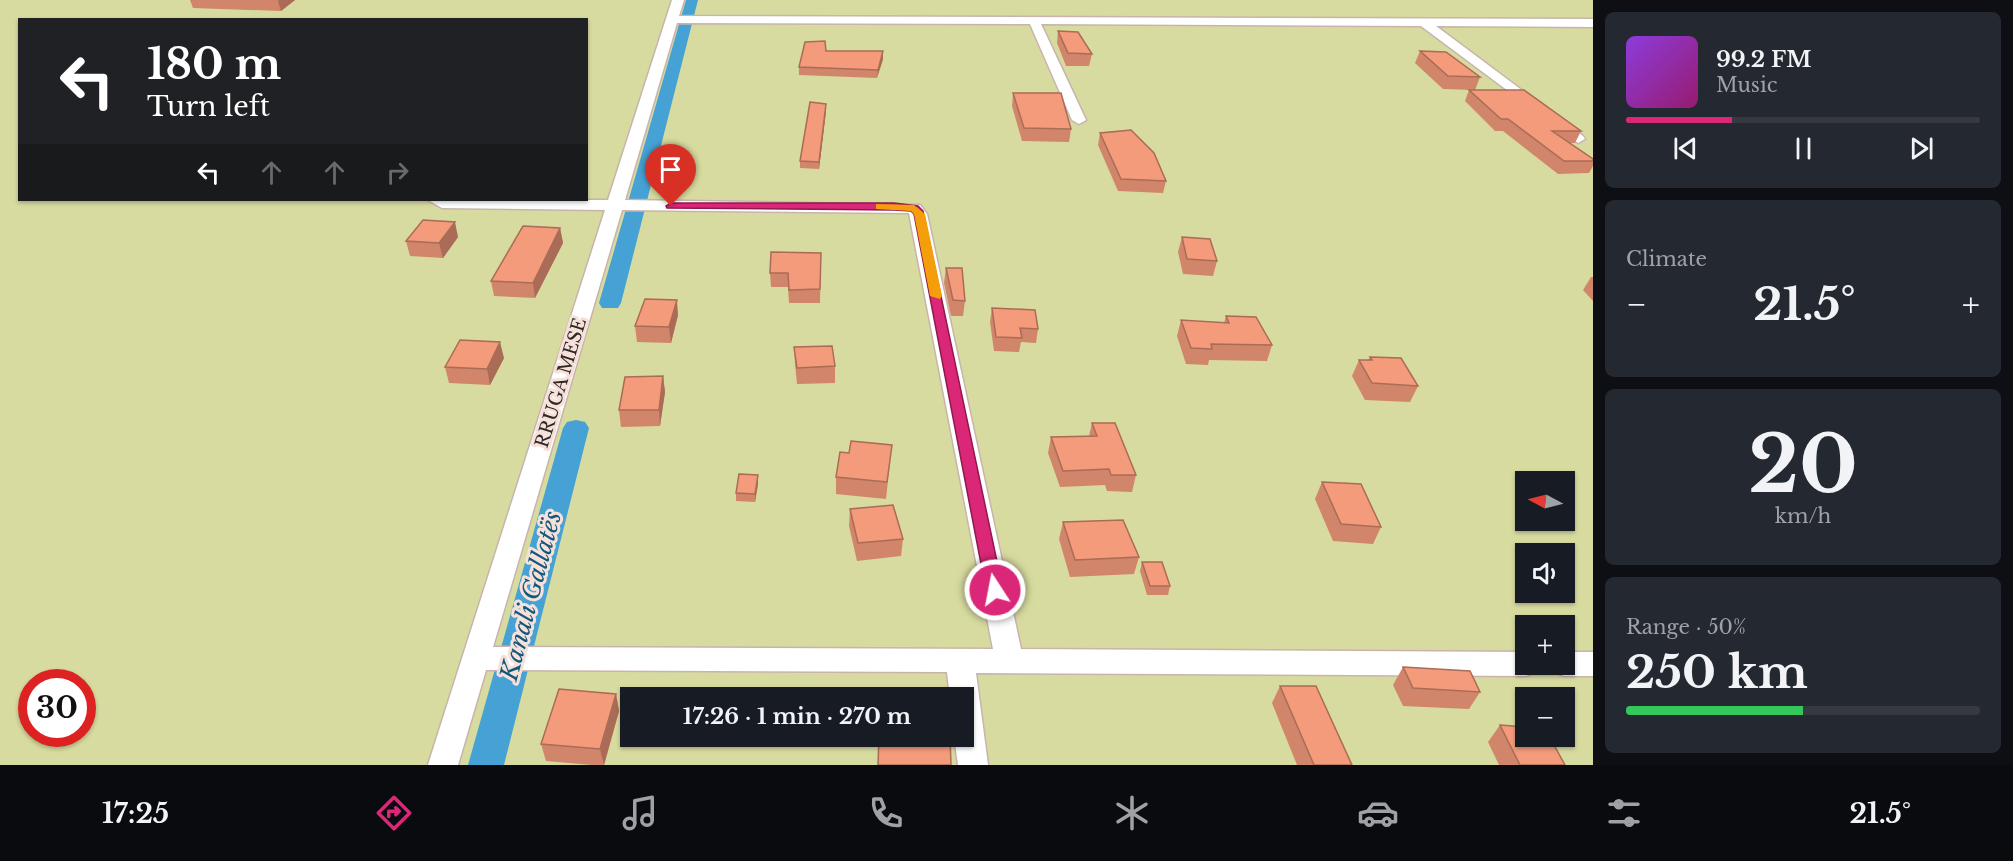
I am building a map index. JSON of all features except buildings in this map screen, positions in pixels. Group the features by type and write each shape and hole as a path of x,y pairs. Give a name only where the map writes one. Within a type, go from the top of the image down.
{"street":[{"name":"RRUGA MESE","path":"442,765 488,658 620,205 677,20 678,0"},
{"path":"677,20 1593,23"},
{"path":"1034,21 1079,120"},
{"path":"1425,23 1578,139"},
{"path":"442,201 649,206 894,206 914,208 920,214 1009,660"},
{"path":"488,658 1515,664"},
{"path":"960,660 973,765"},
{"path":"1575,664 1593,664"}],"green space":[{"path":"0,0 1593,0 1593,765 0,765"}],"waterway":[{"name":"Kanali Gallatës","path":"610,303 692,0"},
{"name":"Kanali Gallatës","path":"486,765 576,428"}],"slow traffic":[{"path":"879,206 914,208 920,214 936,296"}],"route":[{"path":"671,206 894,206 914,208 920,214 995,590"}]}
